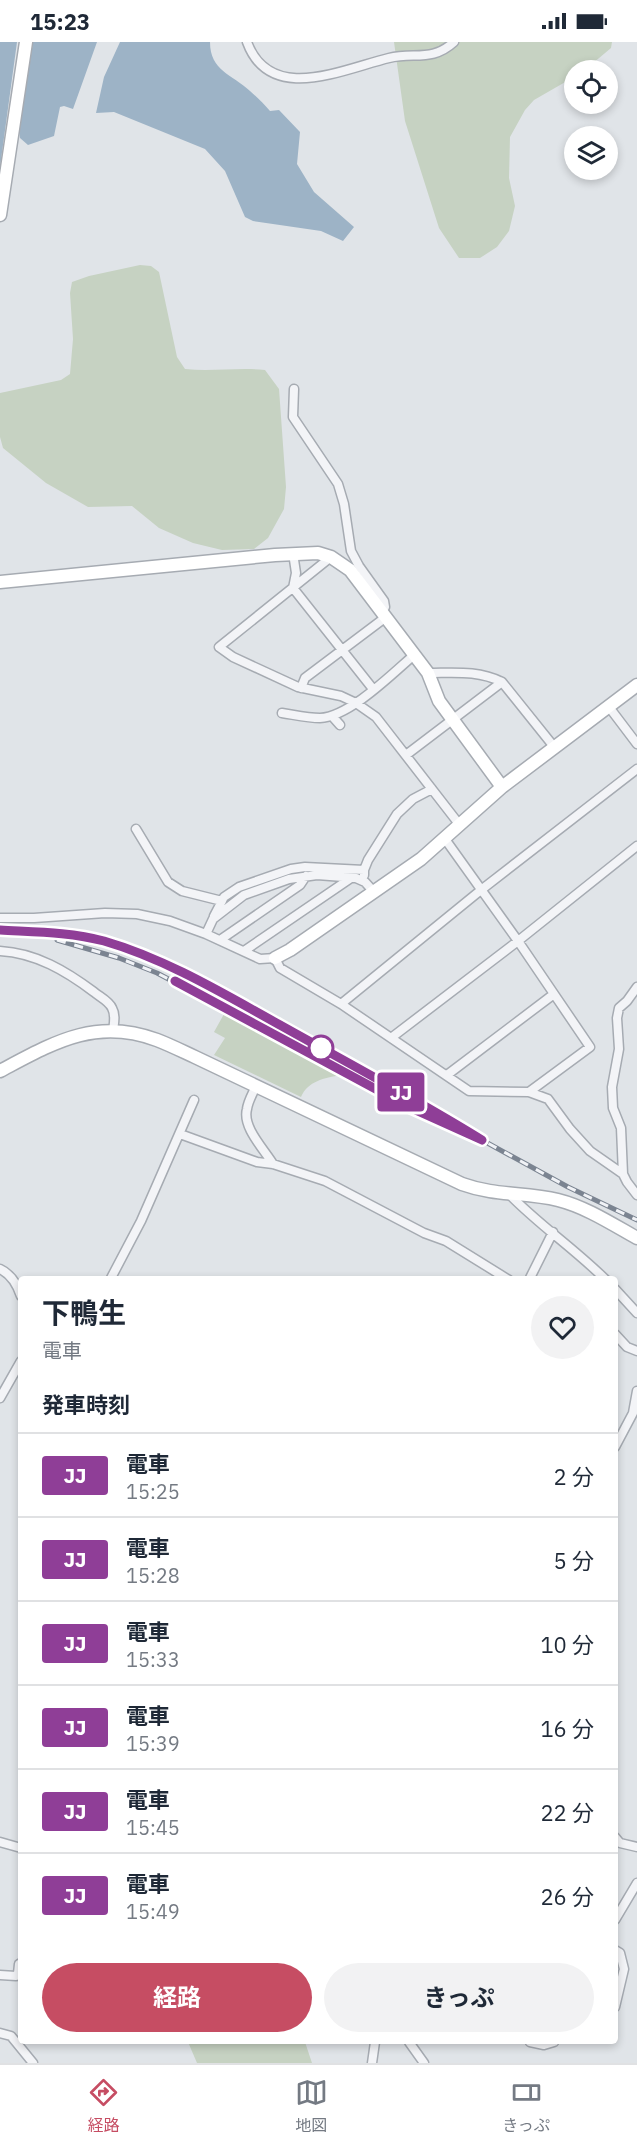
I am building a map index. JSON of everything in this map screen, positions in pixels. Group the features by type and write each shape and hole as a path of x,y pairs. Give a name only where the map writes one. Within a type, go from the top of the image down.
{"street":[{"path":"0,215 26,42"},
{"path":"247,42 254,58 266,70 289,79 336,73 391,58 430,56 441,52 454,42"},
{"path":"294,389 293,417 338,484 344,504 351,551 384,601 385,607 384,614 305,678 301,688"},
{"path":"292,588 297,573 293,553"},
{"path":"0,582 293,553 318,553 331,557 350,570 428,673 439,701 502,787"},
{"path":"331,557 219,647 233,657 301,688 341,696 376,717 459,824"},
{"path":"292,588 373,689"},
{"path":"282,713 320,718 332,716 356,703 414,656"},
{"path":"428,673 472,673 488,675 502,682 555,748"},
{"path":"406,755 502,682"},
{"path":"0,918 105,913 137,914 171,921 260,959 275,958 421,859 502,787 637,685"},
{"path":"609,707 637,744"},
{"path":"332,716 340,725"},
{"path":"341,1004 481,890 637,769"},
{"path":"365,882 364,870 397,814 413,799 432,789"},
{"path":"136,829 168,882 182,891 222,901"},
{"path":"445,839 518,940 590,1047 529,1092"},
{"path":"391,1038 637,846"},
{"path":"206,934 222,901 239,887 291,869 306,867 364,870"},
{"path":"213,919 252,890 306,876 351,878 365,882 374,892"},
{"path":"220,940 300,885 306,876"},
{"path":"244,951 351,878"},
{"path":"0,951 24,954 75,978 109,1003 114,1016 113,1031"},
{"path":"275,958 280,968 341,1004 469,1091 529,1092 548,1099 590,1151 623,1174 637,1195"},
{"path":"623,1174 621,1128 613,1108 612,1087 619,1049 616,1018 619,1008 637,987"},
{"path":"447,1075 554,994"},
{"path":"0,1071 62,1039 90,1033 113,1031 156,1040 462,1184 480,1191 558,1200 588,1211 637,1238"},
{"path":"256,1086 246,1109 246,1117 248,1125 273,1164"},
{"path":"112,1276 141,1221 194,1100"},
{"path":"180,1134 257,1162 273,1164 325,1181 424,1233 446,1241 502,1276"},
{"path":"509,1194 530,1215 583,1256 602,1276"},
{"path":"531,1276 552,1232"},
{"path":"0,1269 8,1272 18,1290"},
{"path":"618,1292 637,1313"},
{"path":"618,1338 627,1347 637,1351"},
{"path":"0,1398 18,1366"},
{"path":"618,1441 633,1413 637,1391"},
{"path":"618,1841 637,1847"},
{"path":"0,1842 18,1847"},
{"path":"618,1915 637,1883"},
{"path":"618,1952 624,1969 618,1994"},
{"path":"0,1975 16,1976 18,1974"},
{"path":"0,2033 11,2036 33,2063"},
{"path":"372,2063 375,2044"},
{"path":"410,2044 424,2063"}],"green space":[{"path":"394,42 612,42 611,48 597,60 564,60 564,83 534,100 525,110 510,137 509,178 515,206 509,231 497,247 480,258 459,258 439,228 405,121"},
{"path":"140,265 151,266 159,272 177,357 185,369 265,370 279,389 286,487 284,509 268,538 254,549 222,550 193,543 159,528 132,506 88,507 46,483 3,448 0,437 0,393 61,380 70,374 73,339 70,293 72,282"},
{"path":"224,1014 341,1075 312,1084 301,1097 214,1055 225,1038 214,1032"},
{"path":"189,2044 306,2044 312,2063 197,2063"}],"water":[{"path":"0,42 17,42 0,167"},
{"path":"33,42 97,42 73,109 60,107 54,136 28,145 20,138 19,131"},
{"path":"120,42 210,42 214,60 223,71 243,85 270,111 279,110 300,132 297,164 314,192 354,227 343,241 321,231 253,221 245,217 225,171 205,149 114,112 96,113 104,77"}],"railway":[{"path":"0,930 52,932 104,941 189,976 568,1187 637,1220"},
{"path":"57,940 119,958 157,973 432,1118"}],"train":[{"name":"JJ","path":"0,930 52,932 80,936 104,941 145,956 189,976 422,1104 482,1140 411,1108 175,981"}]}
